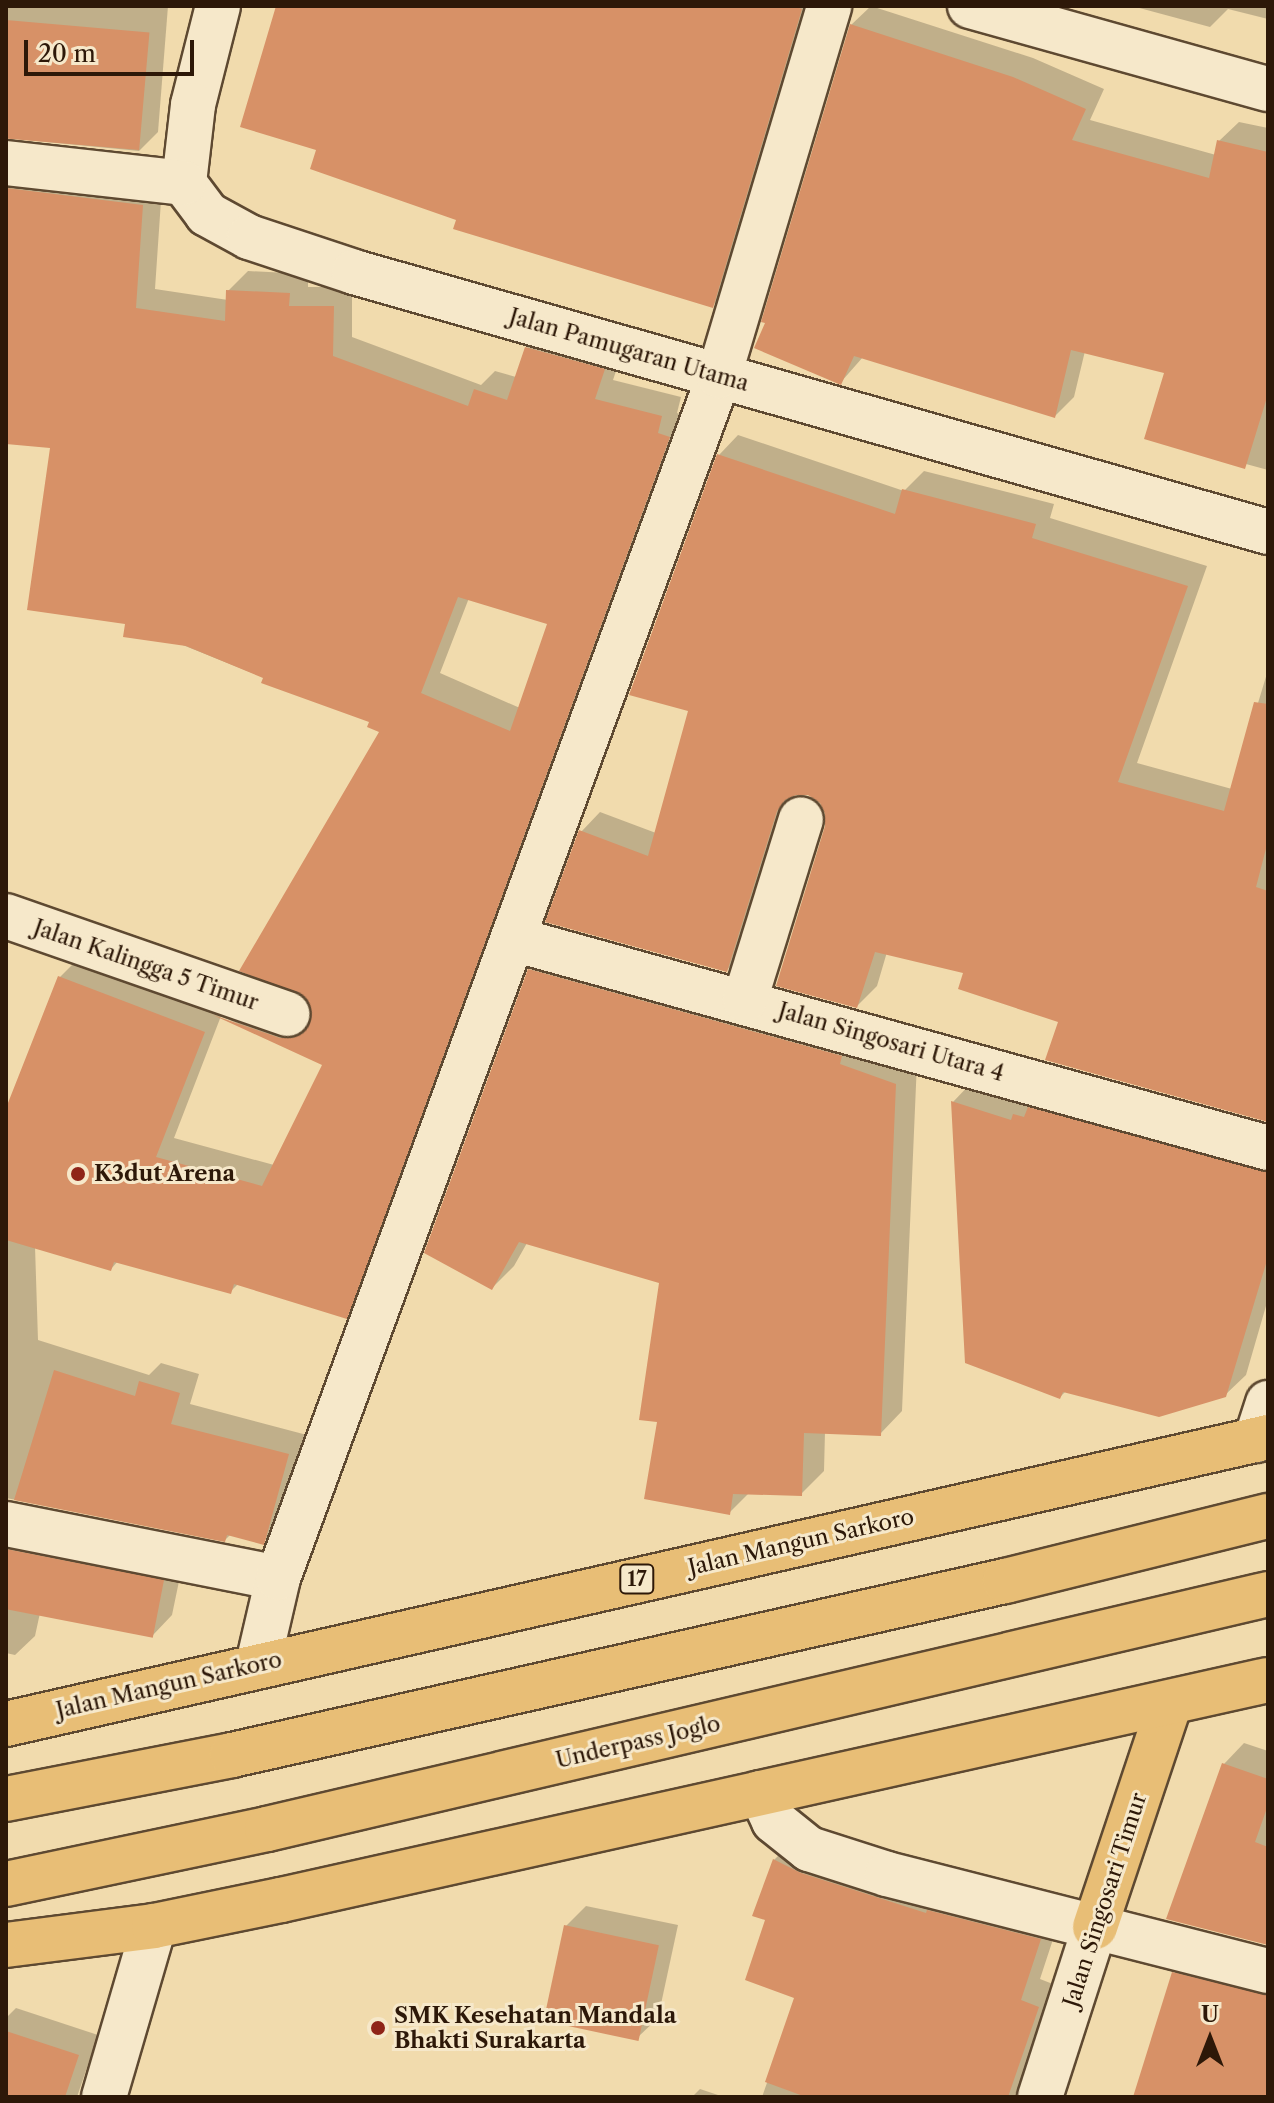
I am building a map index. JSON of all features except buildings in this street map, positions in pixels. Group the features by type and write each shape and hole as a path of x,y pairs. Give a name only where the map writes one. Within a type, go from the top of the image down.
{"main road":[{"name":"Jalan Mangun Sarkoro","path":"6,1724 1264,1427"},
{"path":"6,1799 247,1751 990,1584 1268,1516"},
{"name":"Underpass Joglo","path":"6,1884 267,1829 1268,1594"},
{"path":"6,1945 154,1926 1268,1680"},
{"name":"Jalan Singosari Timur","path":"1095,1927 1170,1703"}],"street":[{"path":"6,163 184,183 193,105 218,6"},
{"path":"258,1664 278,1578 719,376 829,6"},
{"path":"970,6 1268,89"},
{"name":"Jalan Pamugaran Utama","path":"184,183 207,214 249,237 354,272 1268,532"},
{"path":"745,1000 801,819"},
{"name":"Jalan Kalingga 5 Timur","path":"6,916 287,1014"},
{"name":"Jalan Singosari Utara 4","path":"513,939 745,1000 1268,1148"},
{"path":"6,1524 278,1578"},
{"path":"761,1793 774,1821 809,1849 887,1874 1268,1971"},
{"path":"104,2097 154,1926"},
{"name":"Jalan Singosari Timur","path":"1040,2097 1095,1927"}],"place":[{"name":"K3dut Arena","path":"78,1174"},
{"name":"SMK Kesehatan Mandala Bhakti Surakarta","path":"378,2028"}]}
